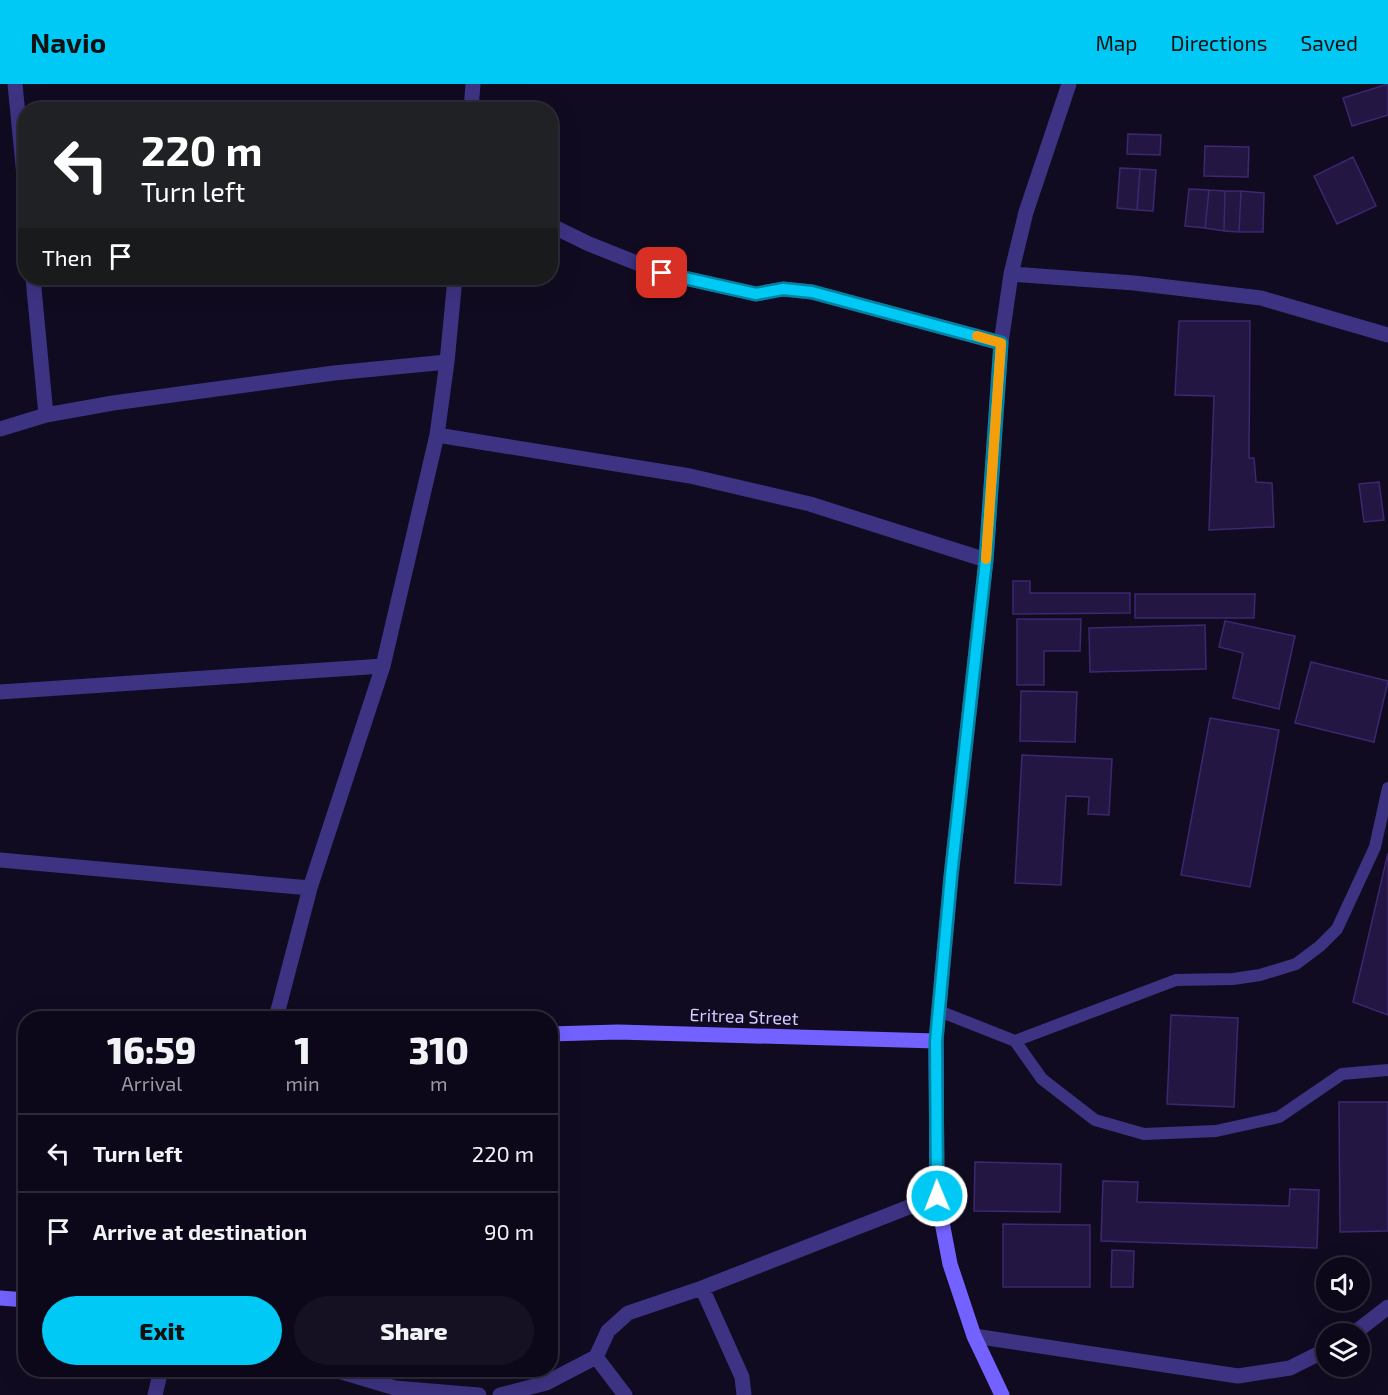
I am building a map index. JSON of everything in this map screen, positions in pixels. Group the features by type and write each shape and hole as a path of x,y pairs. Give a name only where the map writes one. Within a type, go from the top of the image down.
{"main road":[{"name":"Eritrea Street","path":"558,1034 618,1032 936,1041"},
{"path":"936,1041 937,1196 950,1264 974,1336 1002,1395"},
{"path":"0,1298 18,1299"}],"street":[{"path":"15,84 18,115"},
{"path":"472,102 473,84"},
{"path":"936,1041 952,865 986,560 1001,343 1011,274 1026,212 1069,84"},
{"path":"558,229 589,244 662,273 756,294 783,289 812,292 1001,343"},
{"path":"1011,274 1134,283 1261,298 1388,334"},
{"path":"34,285 46,415"},
{"path":"278,1011 310,888 383,666 436,435 447,362 454,285"},
{"path":"0,429 46,415 113,403 334,373 447,362"},
{"path":"436,435 690,476 810,504 986,560"},
{"path":"0,692 383,666"},
{"path":"0,860 310,888"},
{"path":"500,1395 546,1383 596,1358 608,1331 628,1314 702,1288 937,1196"},
{"path":"702,1288 742,1377 744,1395"},
{"path":"1370,1323 1388,1307"},
{"path":"974,1336 1238,1376 1290,1368 1316,1355"},
{"path":"596,1358 625,1395"},
{"path":"155,1395 159,1377"},
{"path":"358,1377 395,1388 479,1395"}],"lane":[{"path":"1015,1041 1176,980 1233,980 1260,975 1296,964 1320,946 1337,929 1375,847 1388,788"},
{"path":"939,1011 1015,1041 1042,1079 1095,1120 1144,1134 1216,1131 1279,1117 1342,1074 1388,1070"}],"building":[{"path":"1388,84 1388,115 1352,126 1343,98"},
{"path":"1128,134 1161,135 1160,155 1127,154"},
{"path":"1205,146 1249,147 1248,177 1204,176"},
{"path":"1353,157 1376,206 1337,224 1314,176"},
{"path":"1120,168 1140,169 1137,210 1117,208"},
{"path":"1140,169 1156,170 1153,211 1137,210"},
{"path":"1189,189 1209,190 1205,228 1185,226"},
{"path":"1209,190 1225,191 1224,231 1205,228"},
{"path":"1225,191 1241,191 1239,232 1224,231"},
{"path":"1241,191 1264,193 1263,232 1239,232"},
{"path":"1179,321 1250,321 1249,458 1254,458 1256,482 1272,483 1274,527 1209,530 1214,396 1175,395"},
{"path":"1379,482 1384,520 1364,522 1359,484"},
{"path":"1013,581 1030,581 1030,593 1130,593 1130,613 1013,614"},
{"path":"1135,594 1255,594 1254,618 1135,618"},
{"path":"1017,619 1081,619 1080,651 1044,651 1044,685 1017,685"},
{"path":"1225,621 1295,636 1279,709 1233,698 1243,653 1219,647"},
{"path":"1205,625 1206,669 1090,672 1089,628"},
{"path":"1311,662 1388,681 1374,742 1295,723"},
{"path":"1021,691 1077,692 1075,742 1020,741"},
{"path":"1210,718 1279,730 1250,887 1181,875"},
{"path":"1022,755 1112,759 1109,815 1088,814 1089,797 1066,796 1061,885 1015,883"},
{"path":"1388,853 1388,1015 1353,1002"},
{"path":"1171,1015 1238,1018 1234,1107 1167,1104"},
{"path":"1339,1102 1388,1102 1388,1231 1340,1232"},
{"path":"975,1162 1061,1164 1060,1212 974,1211"},
{"path":"1103,1181 1138,1182 1137,1202 1289,1206 1290,1189 1319,1190 1317,1248 1101,1241"},
{"path":"1003,1224 1090,1225 1090,1287 1003,1287"},
{"path":"1112,1250 1134,1251 1133,1287 1111,1287"}],"slow traffic":[{"path":"977,336 1001,343 986,559"}],"route":[{"path":"662,273 756,294 783,289 812,292 1001,343 986,560 951,876 936,1041 937,1196"}]}
